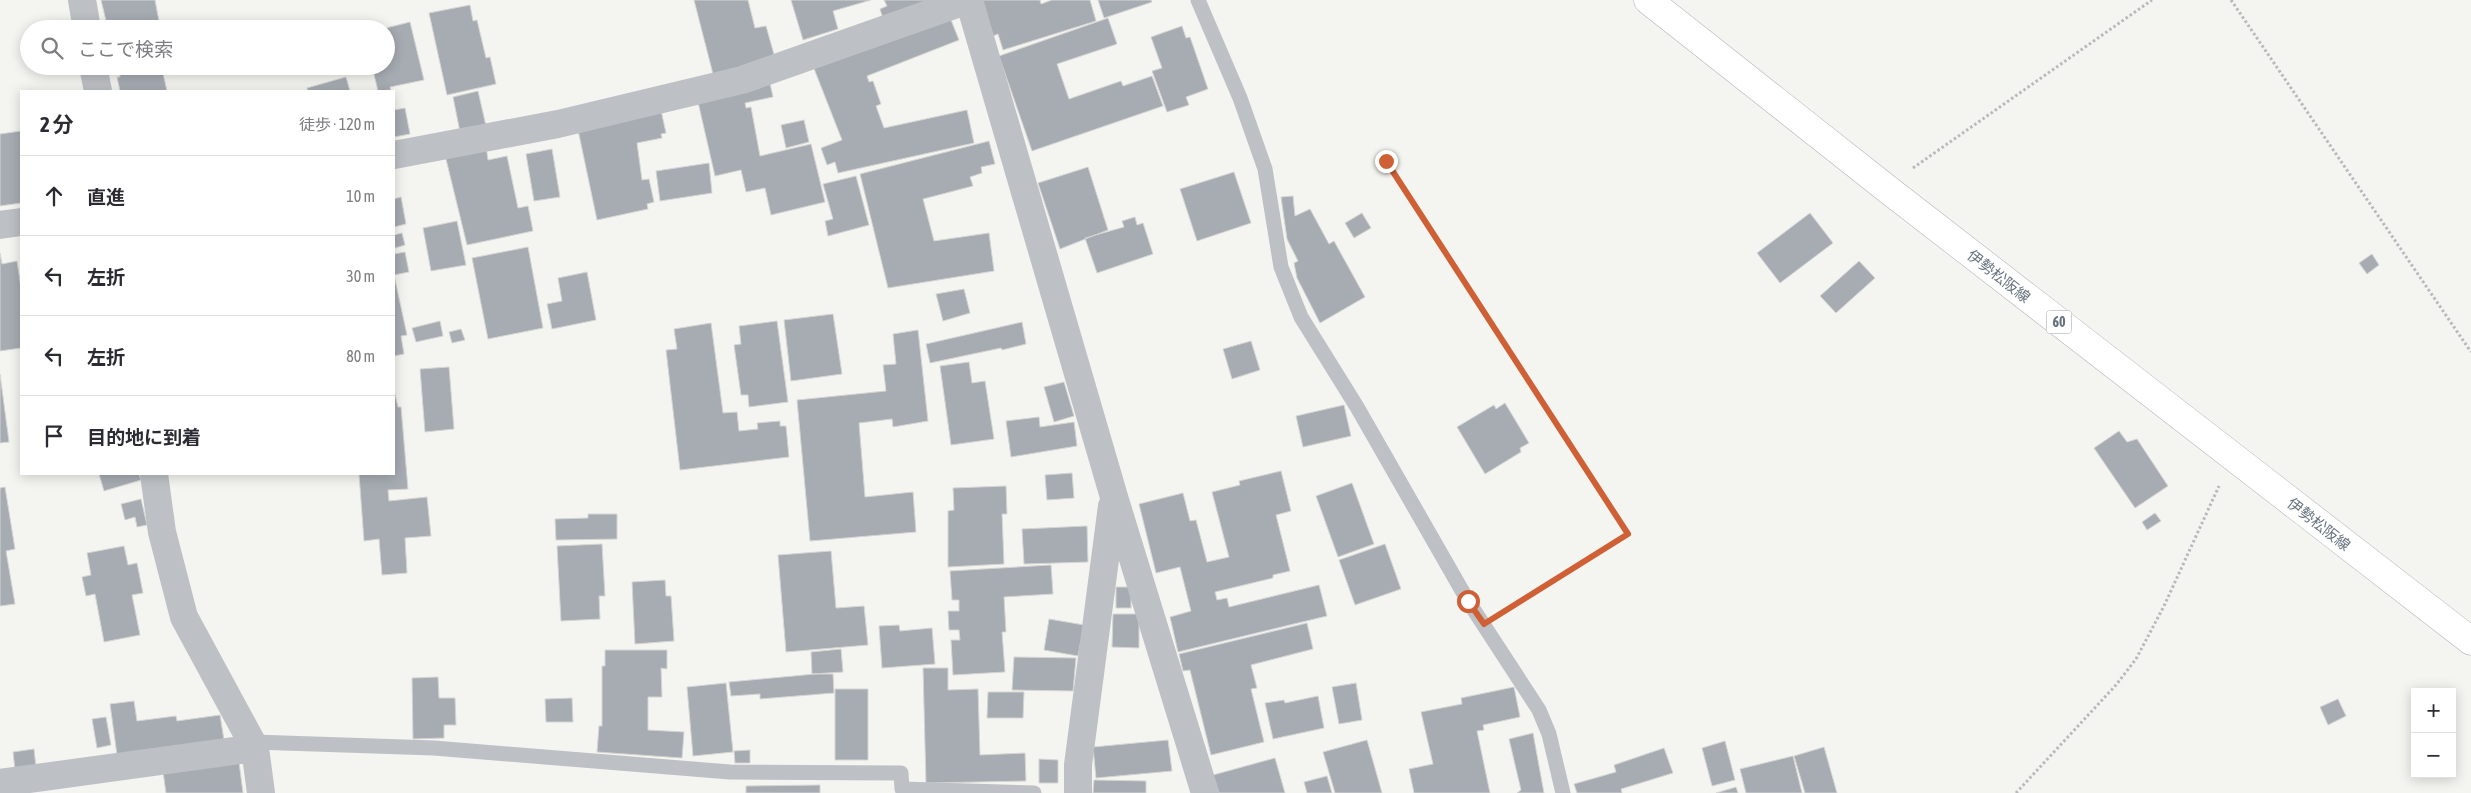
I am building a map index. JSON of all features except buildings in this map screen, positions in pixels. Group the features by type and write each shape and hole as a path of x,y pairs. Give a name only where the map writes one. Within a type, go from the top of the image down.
{"main road":[{"name":"伊勢松阪線","path":"1648,0 1886,188 2471,641"}],"street":[{"path":"82,0 85,20"},
{"path":"395,155 558,124 742,80 969,0 1114,497 1205,793"},
{"path":"95,75 98,90"},
{"path":"0,225 20,222"},
{"path":"154,475 162,532 184,617 254,745 261,793"},
{"path":"1078,793 1078,765 1114,497"},
{"path":"0,782 254,745"}],"lane":[{"path":"1198,0 1240,98 1265,169 1281,267 1301,317 1484,624 1540,710 1549,734 1563,793"},
{"path":"254,745 434,748 730,772 902,773 902,789 1034,793"}],"path":[{"path":"1886,188 2152,0"},
{"path":"2231,0 2471,352"},
{"path":"1386,161 1628,534 1484,624"},
{"path":"2016,793 2116,685 2136,659 2164,606 2232,457"}],"route":[{"path":"1386,161 1628,534 1484,624 1468,601"}]}
